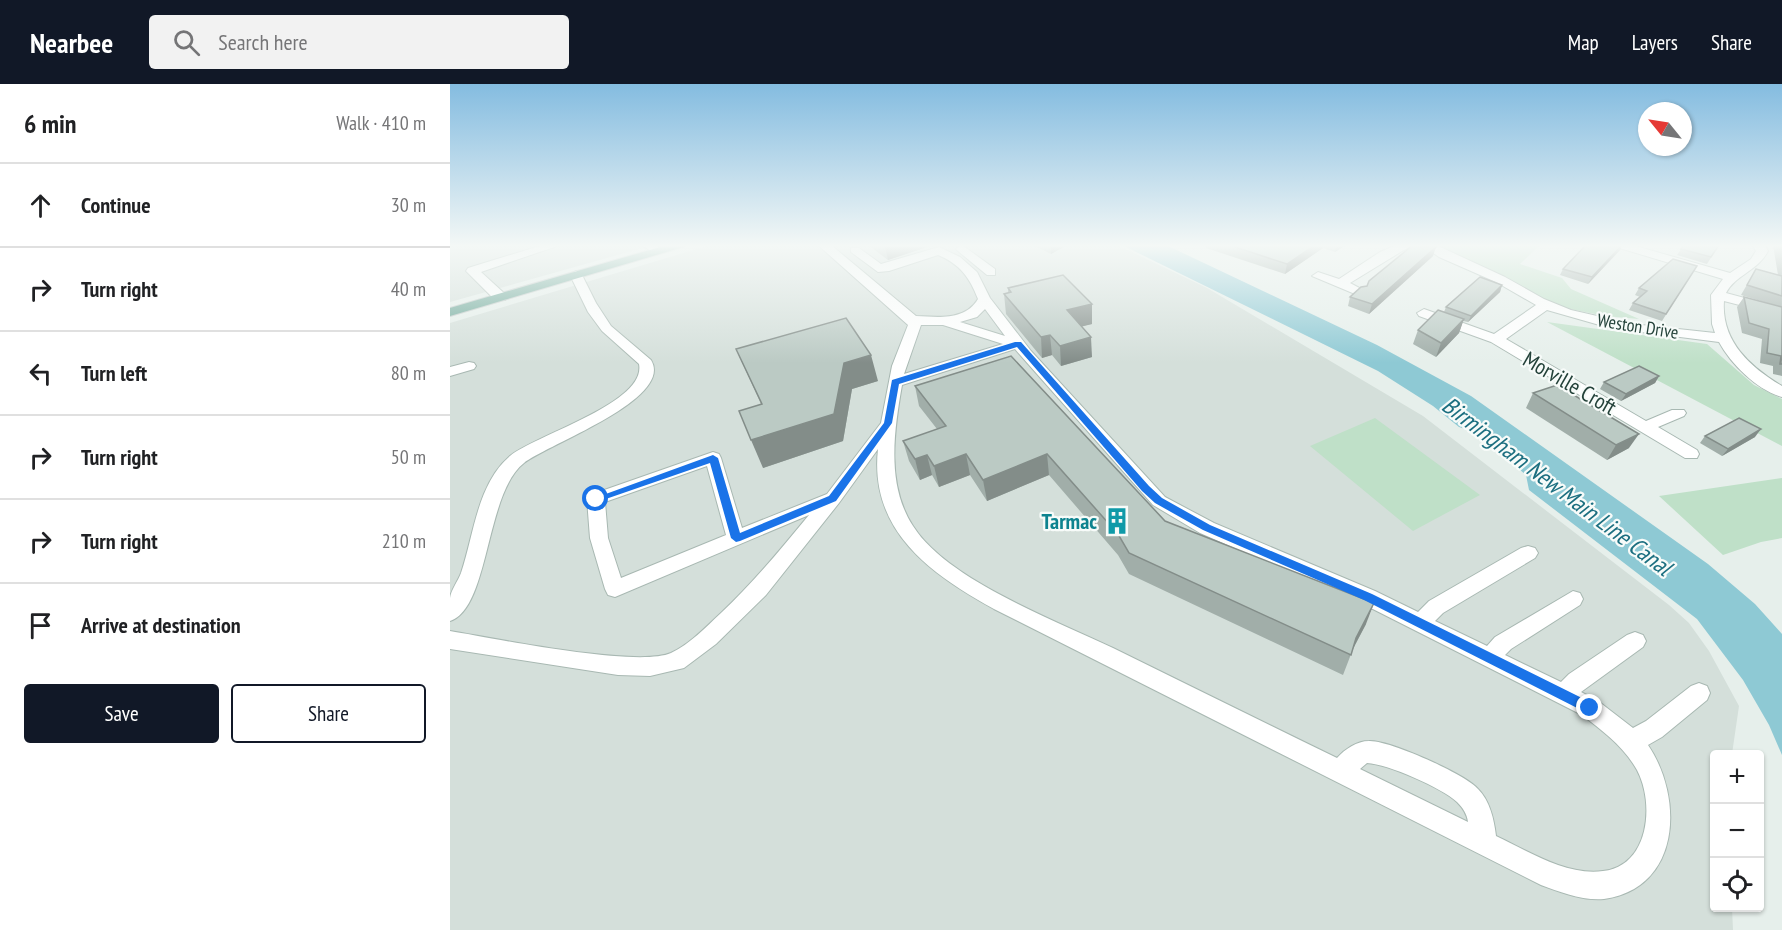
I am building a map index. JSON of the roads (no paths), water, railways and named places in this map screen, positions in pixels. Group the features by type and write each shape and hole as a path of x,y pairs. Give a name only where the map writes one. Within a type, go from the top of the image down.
{"main road":[{"path":"450,312 543,284"}],"street":[{"path":"487,284 500,297"},
{"path":"450,613 469,583 496,486 511,464 533,448 583,425 622,403 637,390 645,379 646,362 621,343 596,316 581,284"},
{"path":"870,284 915,325 901,359 895,382 884,445 885,472 892,506 901,526 918,548 939,566 994,599 1541,872 1571,883 1605,885 1625,879 1643,866 1654,845 1659,823 1659,800 1650,771 1631,742 1612,724 1590,708 1368,597 1207,528 1159,501 1145,489 1018,344 984,299 979,284"},
{"path":"1341,284 1359,291"},
{"name":"Weston Drive","path":"1510,284 1545,305 1564,312 1644,329 1721,338"},
{"path":"1726,284 1717,295 1721,338 1742,364 1782,392"},
{"path":"1717,295 1782,312"},
{"path":"912,321 945,321 965,317 975,312 984,299"},
{"name":"Morville Croft","path":"1496,339 1545,305"},
{"name":"Morville Croft","path":"1424,313 1496,339 1691,454"},
{"path":"945,321 1018,344"},
{"path":"895,382 1018,344"},
{"path":"450,372 469,366"},
{"path":"1645,427 1678,413"},
{"path":"450,640 618,666 650,667 676,661 709,638 759,589 833,498 888,423"},
{"path":"736,538 713,458 596,499 598,538 615,589 833,498"},
{"path":"1419,624 1436,607 1528,553"},
{"path":"1489,659 1503,643 1573,598"},
{"path":"1563,695 1577,681 1635,641"},
{"path":"1631,742 1654,729 1699,693"},
{"path":"1341,773 1353,758 1365,752 1382,752 1462,791 1473,800 1482,816 1483,843"}],"water":[{"name":"Birmingham New Main Line Canal","path":"1202,284 1249,284 1377,345 1471,396 1708,564 1755,604 1782,634 1782,755 1769,725 1743,680 1697,619 1529,490 1526,475 1475,432 1459,427 1433,406 1378,371"}],"place":[{"name":"Tarmac","path":"1117,521"}]}
